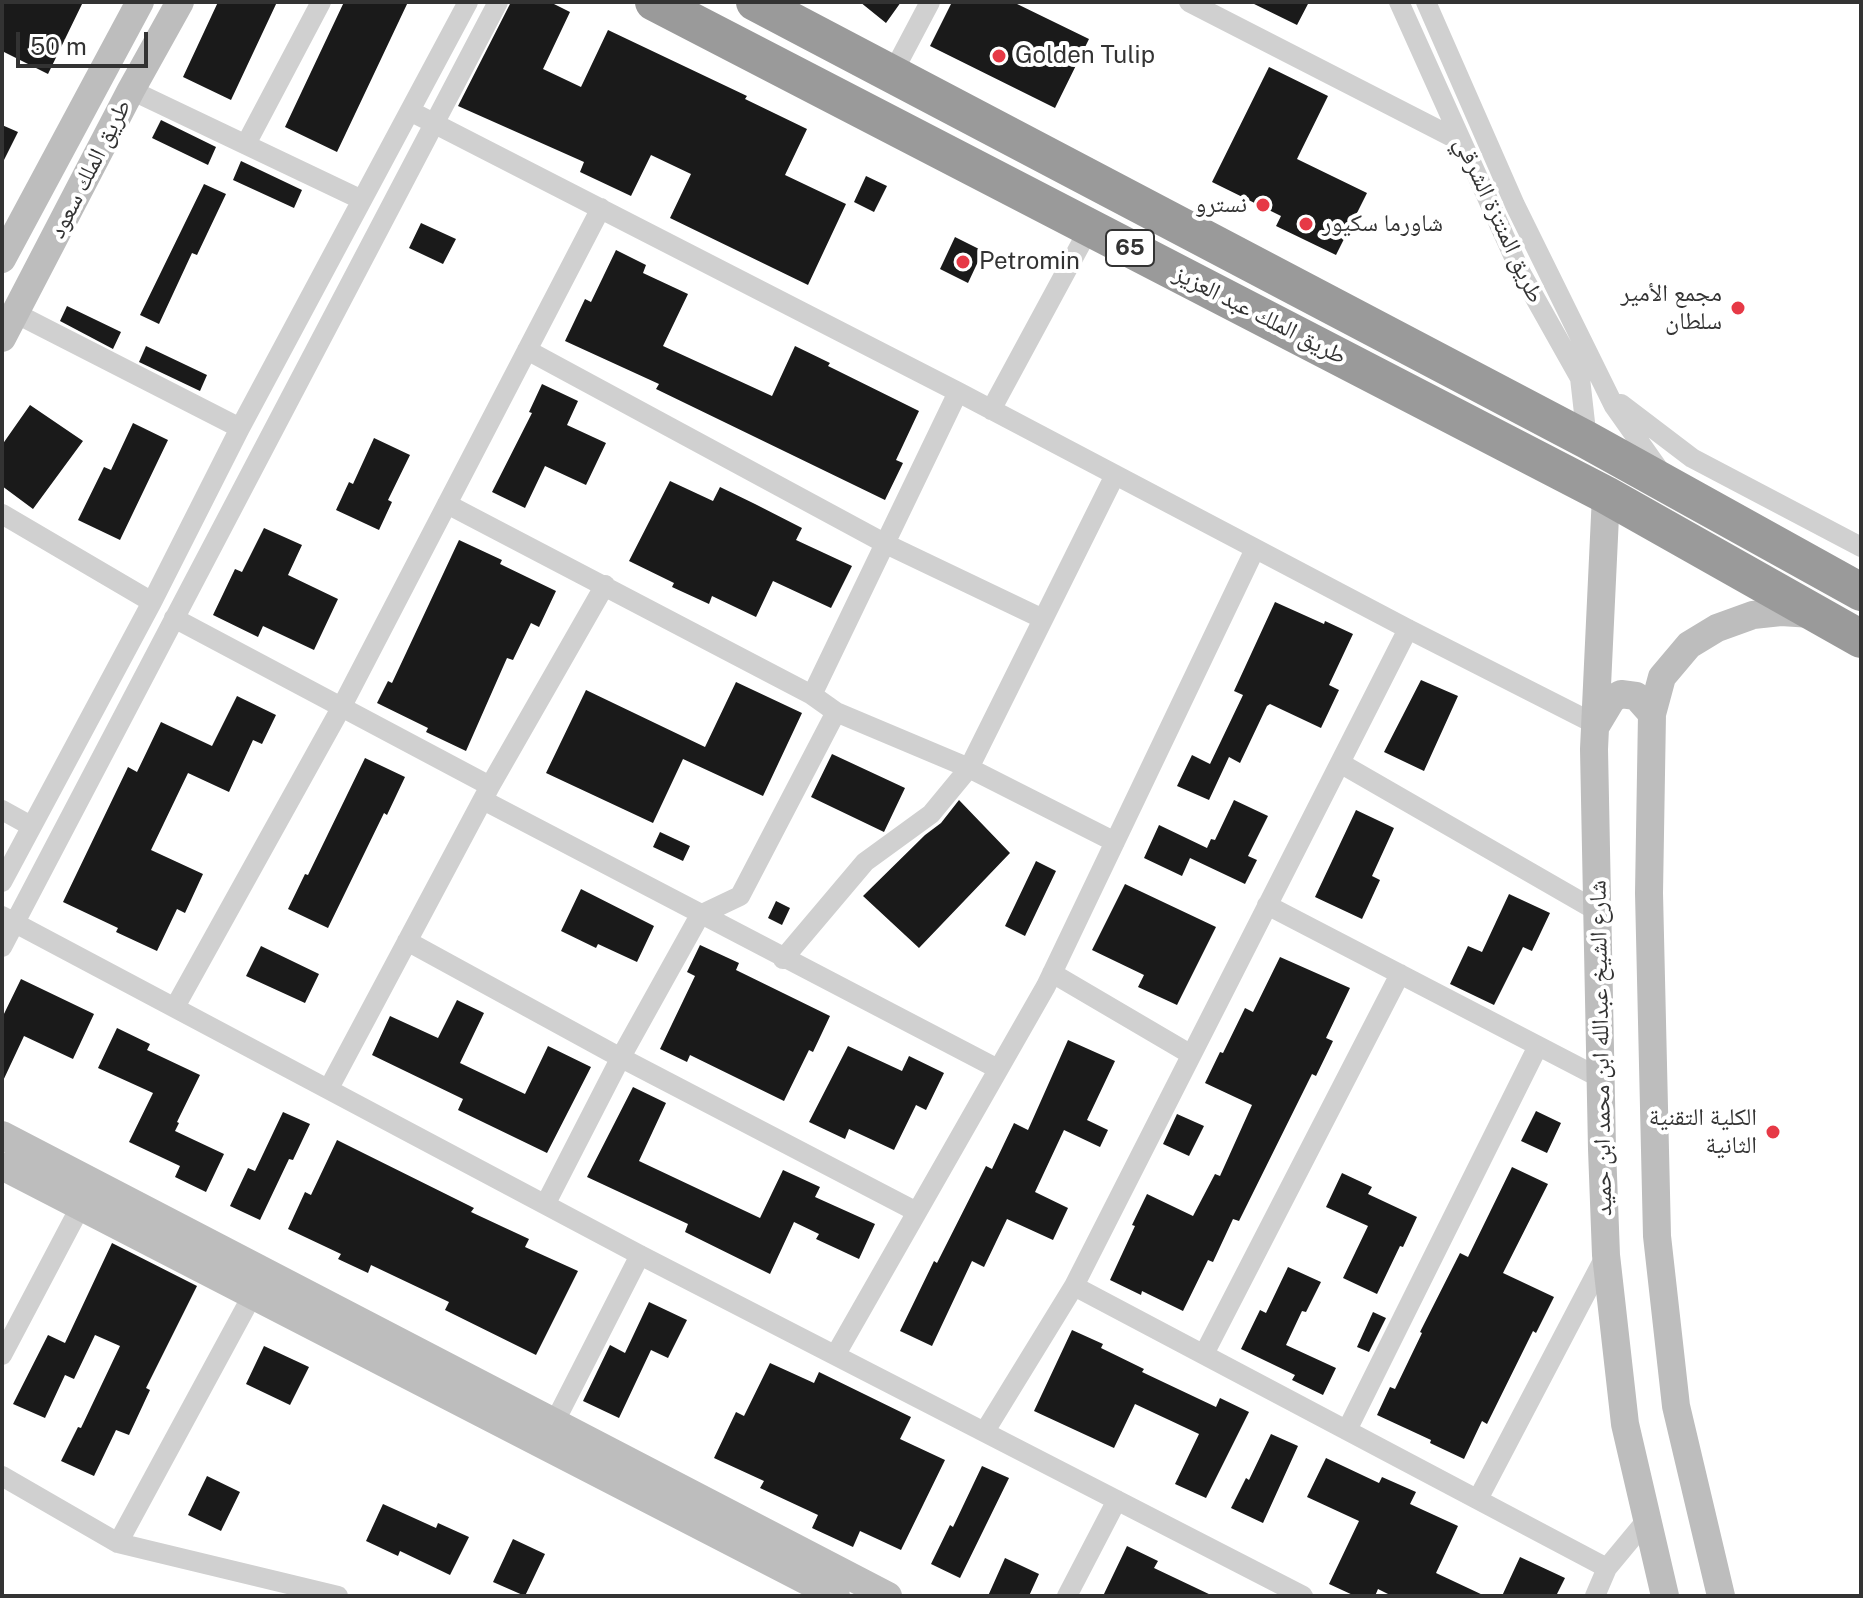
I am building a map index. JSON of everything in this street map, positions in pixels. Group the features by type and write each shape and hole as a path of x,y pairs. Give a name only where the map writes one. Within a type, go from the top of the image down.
{"highway":[{"name":"طريق الملك عبد العزيز","path":"654,2 1606,495 1861,639"},
{"name":"طريق الملك عبد العزيز","path":"755,2 1587,440 1861,592"}],"street":[{"name":"طريق الملك سعود","path":"2,259 140,2"},
{"name":"طريق الملك سعود","path":"8,326 180,2"},
{"path":"246,144 321,2"},
{"path":"2,882 468,2"},
{"path":"2,947 8,919 174,618 498,2"},
{"path":"892,74 930,2"},
{"path":"1189,2 1462,142"},
{"name":"طريق المنتزة الشرقي","path":"1399,2 1521,273 1580,378 1587,440"},
{"path":"1426,2 1515,205 1608,395 1672,487"},
{"path":"131,90 362,200"},
{"path":"410,111 1597,725 1612,699 1621,694 1636,696 1652,714"},
{"path":"175,1007 341,708 601,208"},
{"path":"991,410 1090,227"},
{"path":"8,326 240,428"},
{"path":"527,350 886,544 1043,619"},
{"path":"812,695 958,392"},
{"path":"1608,395 1692,458 1861,547"},
{"path":"783,959 865,862 931,814 969,768 1115,475"},
{"name":"شارع الشيخ عبدالله ابن محمد ابن حميد","path":"1606,495 1594,749 1606,1255 1625,1424 1665,1596"},
{"path":"447,504 812,695 836,712 969,768 1115,842"},
{"path":"2,514 152,602"},
{"path":"836,1354 1052,973 1255,549"},
{"path":"329,1088 486,793 605,585"},
{"name":"شارع الشيخ عبدالله ابن محمد ابن حميد","path":"1721,1596 1676,1406 1657,1236 1649,893 1652,714 1662,677 1674,660 1689,645 1717,628 1753,615 1781,612 1818,615"},
{"path":"174,618 341,708 700,915 998,1069"},
{"path":"985,1431 1074,1286 1408,629"},
{"path":"546,1203 621,1057 700,915 740,896 836,712"},
{"path":"1340,763 1597,911"},
{"path":"2,810 31,826"},
{"path":"1267,905 1600,1078"},
{"path":"8,919 640,1255 1303,1596"},
{"path":"407,941 917,1212"},
{"path":"1052,973 1190,1054"},
{"path":"1204,1354 1400,974"},
{"path":"1347,1430 1538,1046"},
{"path":"2,1135 549,1433 836,1596"},
{"path":"2,1166 253,1294 549,1433"},
{"path":"2,1355 93,1182"},
{"path":"549,1433 640,1255"},
{"path":"1478,1499 1606,1255"},
{"path":"1074,1286 1607,1568"},
{"path":"118,1543 253,1294"},
{"path":"2,1476 118,1543 309,1592 338,1596"},
{"path":"1067,1596 1117,1500"},
{"path":"1595,1596 1607,1568 1646,1521"},
{"path":"803,1578 888,1596"}],"building":[{"path":"2,2 83,2 48,74 2,51"},
{"path":"218,2 277,2 231,100 183,77"},
{"path":"344,2 408,2 337,152 285,127"},
{"path":"511,2 550,2 570,12 543,69 581,87 608,30 747,96 745,99 807,129 785,175 846,204 808,285 670,218 691,174 651,155 631,196 580,172 584,162 458,106"},
{"path":"860,2 901,2 886,23"},
{"path":"952,2 1013,2 1089,39 1055,108 930,46"},
{"path":"1250,2 1309,2 1297,25"},
{"path":"1269,67 1328,96 1297,159 1367,193 1336,255 1276,226 1281,216 1212,182"},
{"path":"161,120 216,147 208,165 152,138"},
{"path":"2,125 18,132 2,164"},
{"path":"241,161 302,190 294,208 233,180"},
{"path":"866,176 887,186 874,212 854,202"},
{"path":"204,184 226,194 197,255 192,253 159,324 140,315"},
{"path":"421,223 456,239 443,264 409,248"},
{"path":"955,237 983,251 968,283 940,269"},
{"path":"616,250 646,265 643,273 688,294 663,346 772,396 795,346 919,411 896,460 903,463 885,500 656,389 659,384 565,341 585,299 591,302"},
{"path":"67,306 121,332 113,349 60,321"},
{"path":"146,346 207,375 200,391 139,362"},
{"path":"542,384 578,401 567,425 606,443 586,485 545,466 525,508 492,492 532,413 529,412"},
{"path":"30,405 83,441 33,509 2,486 2,445"},
{"path":"133,423 168,440 120,540 78,520 104,467 111,470"},
{"path":"374,438 410,455 388,500 392,502 379,530 336,510 349,482 353,484"},
{"path":"670,481 713,501 720,487 802,528 796,540 852,566 831,608 773,581 756,617 712,596 709,604 672,587 674,583 629,561"},
{"path":"264,528 302,545 288,575 338,599 314,650 263,626 258,637 213,615 235,569 242,572"},
{"path":"459,540 556,591 539,627 531,623 513,660 507,658 466,751 377,703 388,681 392,683"},
{"path":"1275,602 1353,634 1329,685 1339,690 1321,728 1270,704 1267,706 1240,763 1229,757 1209,800 1177,786 1192,755 1210,764 1243,695 1234,691"},
{"path":"1421,680 1458,696 1424,771 1384,752"},
{"path":"736,682 802,713 763,796 683,759 653,823 546,773 586,690 705,747"},
{"path":"237,696 276,715 262,744 253,740 229,792 188,773 151,850 203,874 185,913 177,909 157,951 63,902 128,767 137,772 161,722 212,746"},
{"path":"832,754 905,788 884,832 811,797"},
{"path":"365,758 405,777 328,928 288,909"},
{"path":"959,800 1010,853 919,948 863,896 941,823"},
{"path":"1234,800 1268,816 1248,856 1257,860 1245,884 1190,858 1182,876 1144,858 1159,825 1207,848 1211,839 1215,840"},
{"path":"1356,810 1394,828 1372,876 1380,880 1362,919 1315,897"},
{"path":"660,832 690,846 683,861 653,847"},
{"path":"1036,861 1056,871 1025,936 1005,926"},
{"path":"1125,884 1216,927 1177,1005 1138,987 1144,975 1092,950"},
{"path":"581,889 654,926 637,962 598,944 596,948 561,931"},
{"path":"1509,894 1550,913 1532,951 1523,947 1494,1005 1450,984 1468,946 1482,952"},
{"path":"776,901 790,908 782,925 768,918"},
{"path":"700,945 739,963 736,970 830,1016 784,1101 690,1055 687,1062 660,1049 695,976 687,972"},
{"path":"261,946 319,974 305,1003 246,976"},
{"path":"1280,957 1350,988 1326,1038 1333,1041 1316,1076 1312,1074 1239,1221 1233,1219 1213,1262 1208,1260 1183,1311 1110,1280 1147,1194 1193,1216 1215,1174 1220,1176 1252,1105 1205,1083 1245,1008 1253,1012"},
{"path":"21,979 94,1014 73,1059 24,1036 2,1083 2,1018"},
{"path":"457,1000 484,1013 460,1063 525,1094 548,1046 591,1067 547,1153 458,1110 463,1099 372,1055 390,1016 438,1038"},
{"path":"117,1028 150,1044 147,1050 200,1075 175,1131 224,1154 206,1192 175,1177 180,1166 129,1142 153,1093 98,1068"},
{"path":"1068,1040 1115,1061 1087,1120 1108,1130 1100,1147 1064,1130 1035,1192 1068,1208 1053,1240 1007,1219 984,1267 972,1261 932,1346 900,1331 986,1166 992,1169 1014,1123 1028,1130"},
{"path":"848,1046 902,1071 909,1056 944,1073 926,1110 916,1105 894,1150 849,1129 845,1139 809,1122"},
{"path":"633,1087 666,1103 639,1161 760,1218 783,1170 820,1187 815,1197 875,1224 859,1259 816,1239 819,1234 794,1222 770,1274 685,1232 688,1224 587,1177"},
{"path":"1536,1111 1561,1123 1547,1153 1521,1141"},
{"path":"283,1112 310,1124 293,1160 289,1159 260,1220 230,1206 248,1168 255,1171"},
{"path":"1177,1114 1204,1126 1189,1156 1163,1144"},
{"path":"337,1140 474,1208 471,1212 529,1239 525,1247 578,1271 536,1355 445,1310 449,1302 371,1265 368,1273 338,1259 341,1254 288,1229 305,1192 311,1195"},
{"path":"1512,1167 1548,1184 1503,1273 1554,1297 1536,1333 1533,1331 1487,1424 1482,1421 1464,1459 1377,1415 1390,1387 1395,1389 1460,1253 1468,1257"},
{"path":"1342,1173 1372,1187 1368,1194 1417,1217 1377,1294 1343,1278 1368,1226 1326,1207"},
{"path":"112,1243 197,1286 146,1388 150,1390 129,1435 116,1430 94,1476 61,1461 78,1427 81,1428 120,1346 95,1335 74,1379 65,1375 45,1418 13,1404 48,1335 65,1343"},
{"path":"1288,1267 1321,1282 1306,1312 1302,1311 1286,1345 1336,1368 1323,1395 1292,1380 1295,1375 1241,1349 1260,1310 1266,1313"},
{"path":"649,1302 687,1320 668,1358 651,1350 619,1418 583,1401 610,1345 625,1353"},
{"path":"1373,1312 1386,1318 1369,1352 1357,1347"},
{"path":"1072,1330 1103,1344 1101,1348 1144,1369 1142,1372 1216,1407 1220,1398 1249,1412 1206,1498 1175,1484 1199,1434 1135,1404 1114,1448 1034,1411"},
{"path":"264,1346 309,1367 290,1405 246,1384"},
{"path":"770,1363 814,1383 819,1372 911,1417 900,1439 945,1460 901,1550 860,1531 853,1547 812,1528 818,1515 760,1488 764,1481 714,1458 736,1412 744,1416"},
{"path":"1271,1434 1298,1446 1263,1523 1231,1508 1246,1478 1249,1480"},
{"path":"1326,1458 1379,1483 1382,1477 1416,1492 1410,1504 1458,1526 1436,1573 1485,1596 1392,1596 1378,1589 1375,1596 1355,1596 1329,1584 1359,1521 1307,1497"},
{"path":"982,1466 1009,1478 960,1578 931,1564 950,1525 953,1527"},
{"path":"207,1476 240,1492 221,1531 188,1515"},
{"path":"383,1504 436,1528 438,1523 469,1537 450,1575 400,1551 398,1556 366,1541"},
{"path":"513,1539 545,1554 525,1596 493,1582"},
{"path":"1127,1546 1158,1561 1154,1568 1213,1596 1103,1596"},
{"path":"1520,1557 1565,1578 1556,1596 1502,1596"},
{"path":"1005,1558 1039,1574 1029,1596 988,1596"}],"place":[{"name":"Golden Tulip","path":"999,56"},
{"name":"نسترو","path":"1263,205"},
{"name":"شاورما سكيور","path":"1306,224"},
{"name":"Petromin","path":"963,262"},
{"name":"مجمع الأمير سلطان","path":"1738,308"},
{"name":"الكلية التقنية الثانية","path":"1773,1132"}]}
